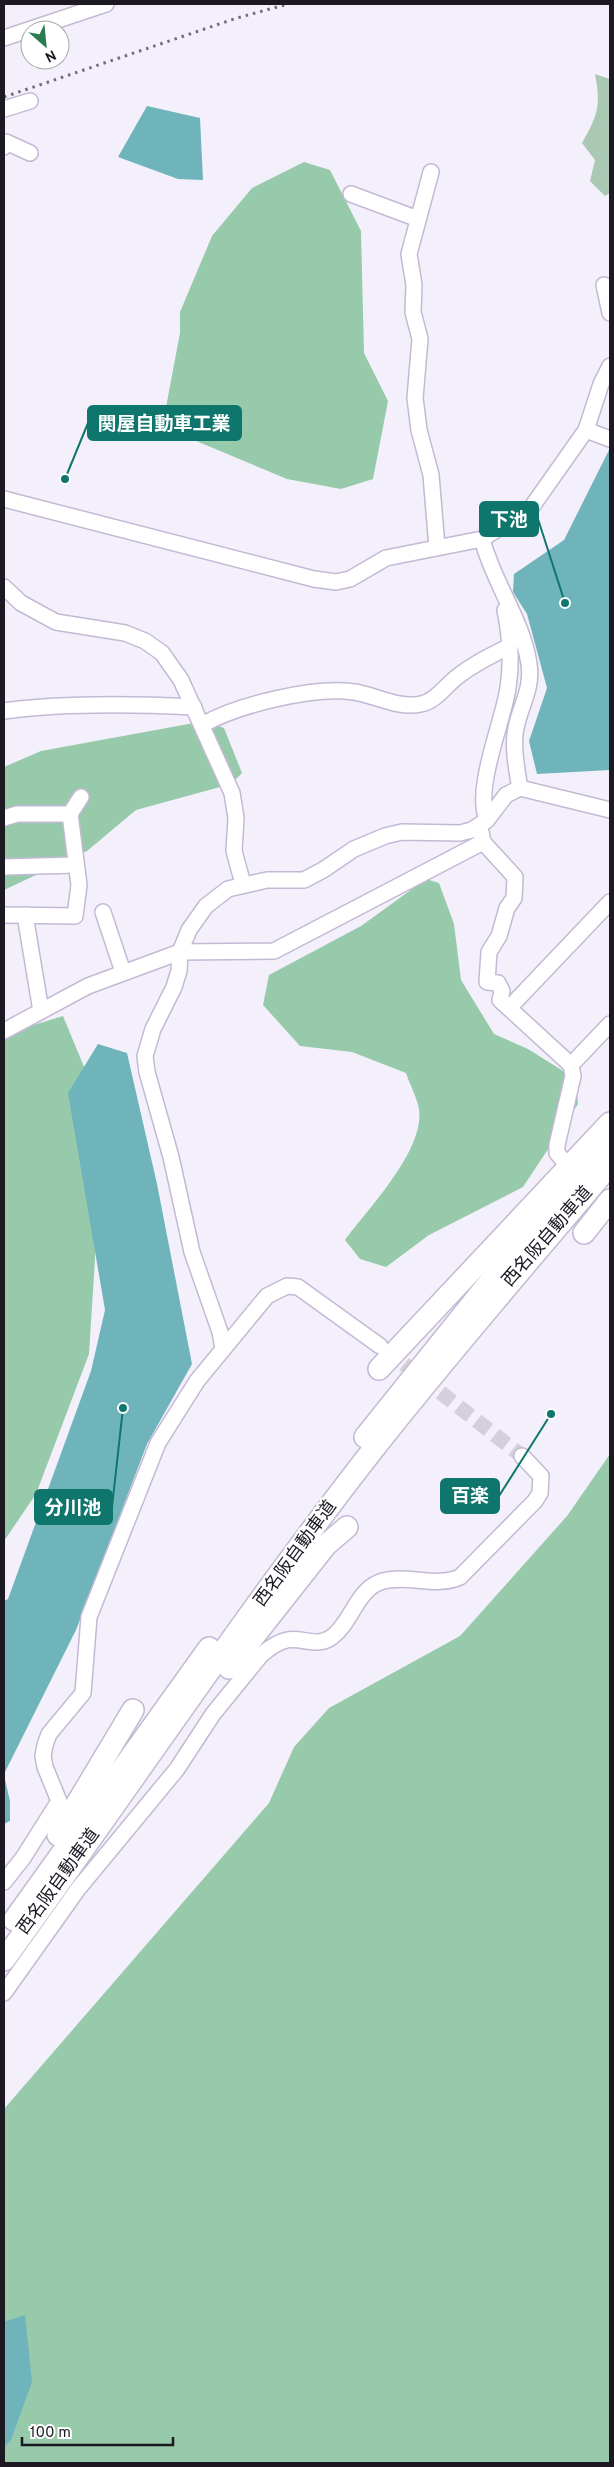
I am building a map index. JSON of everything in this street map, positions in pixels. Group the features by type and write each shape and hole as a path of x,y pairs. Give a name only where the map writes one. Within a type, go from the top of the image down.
{"highway":[{"path":"379,1369 610,1123"},
{"name":"西名阪自動車道","path":"4,1935 260,1576 353,1452 454,1323 558,1201 610,1144"},
{"name":"西名阪自動車道","path":"4,1960 279,1575 371,1452 521,1268 610,1166"},
{"path":"584,1233 610,1200"},
{"path":"93,1835 105,1831 186,1722 326,1545 346,1527"},
{"path":"4,1926 4,1915 84,1795 133,1710"}],"street":[{"path":"4,38 106,4"},
{"path":"4,109 30,100"},
{"path":"4,146 6,142 30,153"},
{"path":"431,172 409,254 415,291 414,312 420,339 416,398 419,430 431,475 437,547"},
{"path":"351,194 418,219"},
{"path":"604,285 610,313"},
{"path":"4,499 290,573 336,582 350,579 386,558 482,539 531,508 586,430 601,384 610,366"},
{"path":"586,430 610,439"},
{"path":"482,539 488,564 523,637 529,664 530,686 515,735 520,788"},
{"path":"4,587 21,603 56,622 125,634 145,641 162,653 174,668 194,707 232,793 236,818 234,851 243,884"},
{"path":"502,593 510,646 508,686 494,749 485,776 483,842 515,877 514,898 507,908 499,936 489,952 487,982 498,982 502,991 500,1000 571,1065 573,1076 557,1153 562,1159"},
{"path":"202,725 219,715 239,707 267,700 329,691 353,692 390,702 410,705 422,704 433,699 457,676 510,646"},
{"path":"4,711 30,707 149,705 194,707"},
{"path":"223,1348 220,1332 192,1252 171,1157 147,1072 145,1056 148,1042 174,987 179,970 180,952 189,930 206,906 223,893 243,884 267,880 304,880 323,870 354,849 385,836 424,830 460,833 483,823 506,795 520,788 610,810"},
{"path":"4,914 75,916 79,884 70,814 82,798"},
{"path":"4,818 17,814 70,814"},
{"path":"4,1031 88,986 180,952 274,951 483,842"},
{"path":"4,867 76,865"},
{"path":"509,1008 610,902"},
{"path":"103,912 123,972"},
{"path":"25,915 41,1011"},
{"path":"571,1065 610,1024"},
{"path":"4,1882 24,1858 59,1802 45,1767 43,1756 45,1746 49,1734 83,1693 89,1617 158,1443 198,1381 267,1296 287,1286 298,1287 380,1346"},
{"path":"4,1993 78,1889 177,1769 213,1714 260,1655 270,1647 287,1640 315,1643 332,1637 366,1593 377,1583 390,1579 445,1581 460,1577 528,1509 540,1492 541,1476 522,1456"}],"green space":[{"path":"595,74 610,79 610,193 605,196 590,181 595,160 582,143 592,125 597,110 598,94"},
{"path":"304,162 330,170 361,231 364,353 388,401 373,479 341,489 287,479 170,430 164,418 180,333 180,312 212,236 252,188"},
{"path":"205,721 224,728 242,773 231,784 136,810 87,851 4,890 4,767 41,751"},
{"path":"426,879 439,883 454,924 461,980 494,1034 528,1049 576,1079 578,1104 523,1187 429,1235 386,1267 360,1259 345,1240 393,1178 413,1142 418,1125 419,1109 406,1073 352,1052 300,1046 263,1005 269,975 361,926"},
{"path":"63,1016 87,1074 96,1166 95,1259 89,1354 36,1494 4,1541 4,1034"},
{"path":"610,1454 610,2463 4,2463 4,2109 269,1803 294,1747 329,1708 460,1636 567,1516"}],"water":[{"path":"147,106 200,118 203,180 178,179 118,157"},
{"path":"610,448 610,770 537,774 529,741 547,688 527,614 513,592 514,574 564,540"},
{"path":"98,1044 127,1053 157,1184 192,1364 147,1444 76,1630 4,1774 4,1601 8,1599 91,1371 105,1310 68,1093"},
{"path":"4,1775 10,1801 10,1821 4,1824"},
{"path":"25,2315 32,2382 11,2440 4,2447 4,2322"}],"tunnel":[{"path":"386,1350 522,1456"}],"railway":[{"path":"4,97 237,18 288,4"}],"place":[{"name":"関屋自動車工業","path":"65,479"},
{"name":"下池","path":"565,603"},
{"name":"分川池","path":"123,1408"},
{"name":"百楽","path":"551,1414"}]}
